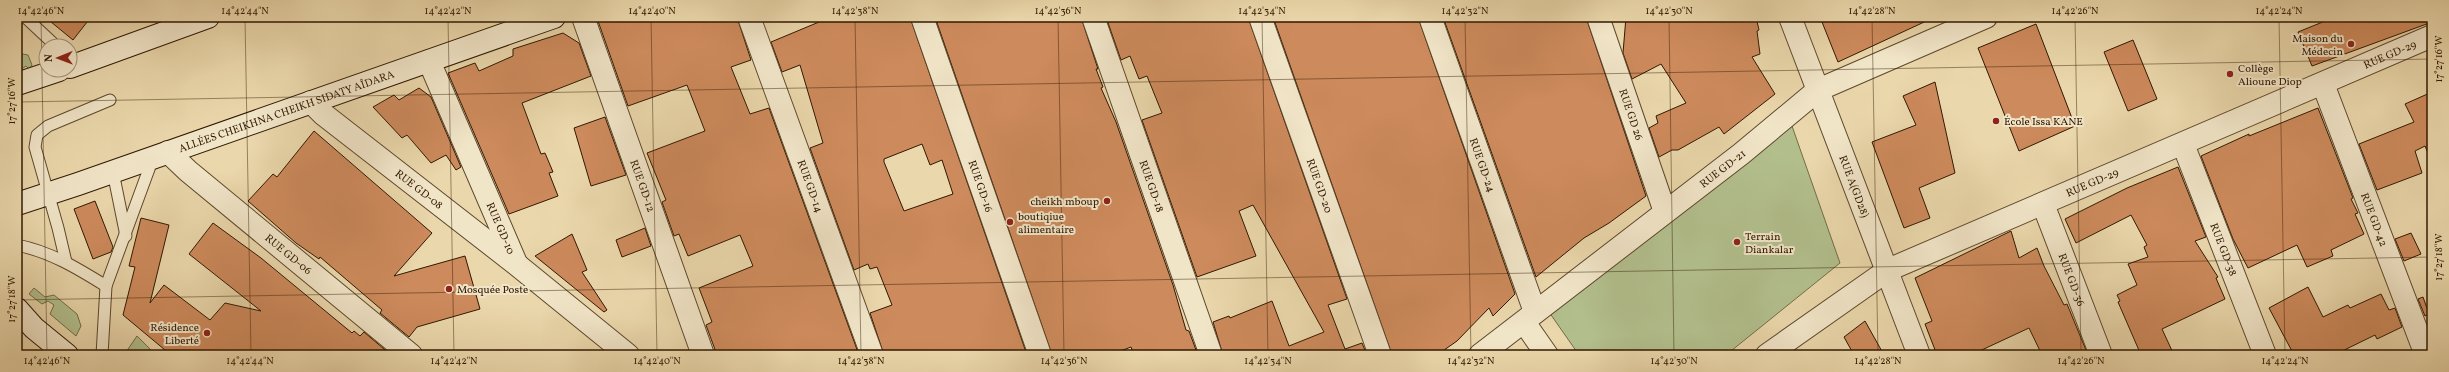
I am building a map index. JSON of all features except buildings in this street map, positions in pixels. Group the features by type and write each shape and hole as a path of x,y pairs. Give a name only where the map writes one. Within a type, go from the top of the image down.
{"street":[{"path":"78,62 206,17"},
{"name":"ALLÉES CHEIKHNA CHEIKH SIDATY AÎDARA","path":"17,204 161,155 317,108 429,61 554,17"},
{"name":"RUE GD-12","path":"583,17 703,355"},
{"name":"RUE GD-14","path":"749,17 872,355"},
{"name":"RUE GD-16","path":"922,17 1040,355"},
{"name":"RUE GD-18","path":"1093,17 1211,355"},
{"name":"RUE GD-20","path":"1260,17 1380,355"},
{"name":"RUE GD-24","path":"1430,17 1530,317 1548,355"},
{"name":"RUE GD 26","path":"1598,17 1665,212"},
{"name":"RUE A(GD28)","path":"1790,17 1888,270 1919,355"},
{"name":"RUE GD-21","path":"1480,355 1665,212 1818,90 1978,19"},
{"name":"RUE GD-29","path":"1767,355 1888,270 2432,36"},
{"name":"RUE GD-10","path":"429,61 516,264 628,355"},
{"path":"17,84 38,76"},
{"name":"RUE GD-42","path":"2323,84 2426,355"},
{"name":"RUE GD-08","path":"317,108 516,264"},
{"name":"RUE GD-38","path":"2183,144 2265,355"},
{"name":"RUE GD-06","path":"161,155 188,172 411,355"},
{"name":"RUE GD-36","path":"2043,204 2101,355"},
{"path":"17,309 26,325 67,355"}],"lane":[{"path":"25,17 47,38"},
{"path":"66,262 49,194 35,147 37,134 48,126 110,100"},
{"path":"102,355 106,286 161,155"},
{"path":"113,172 126,237"},
{"path":"17,245 40,250 66,262 106,286"}],"green space":[{"path":"17,53 28,55 32,65 29,69 26,66 17,72"},
{"name":"Terrain Diankalar","path":"1792,126 1840,263 1726,355 1579,355 1549,312"},
{"path":"34,288 45,297 54,295 77,314 81,326 76,336 50,314 54,305 48,301 42,304 29,294"},
{"path":"137,336 151,350 148,355 124,355"}],"place":[{"name":"Maison du Médecin","path":"2351,44"},
{"name":"Collège Alioune Diop","path":"2230,74"},
{"name":"École Issa KANE","path":"1996,121"},
{"name":"cheikh mboup","path":"1107,201"},
{"name":"boutiqiue alimentaire","path":"1010,222"},
{"name":"Terrain Diankalar","path":"1737,242"},
{"name":"Mosquée Poste","path":"449,289"},
{"name":"Résidence Liberté","path":"207,333"}]}
